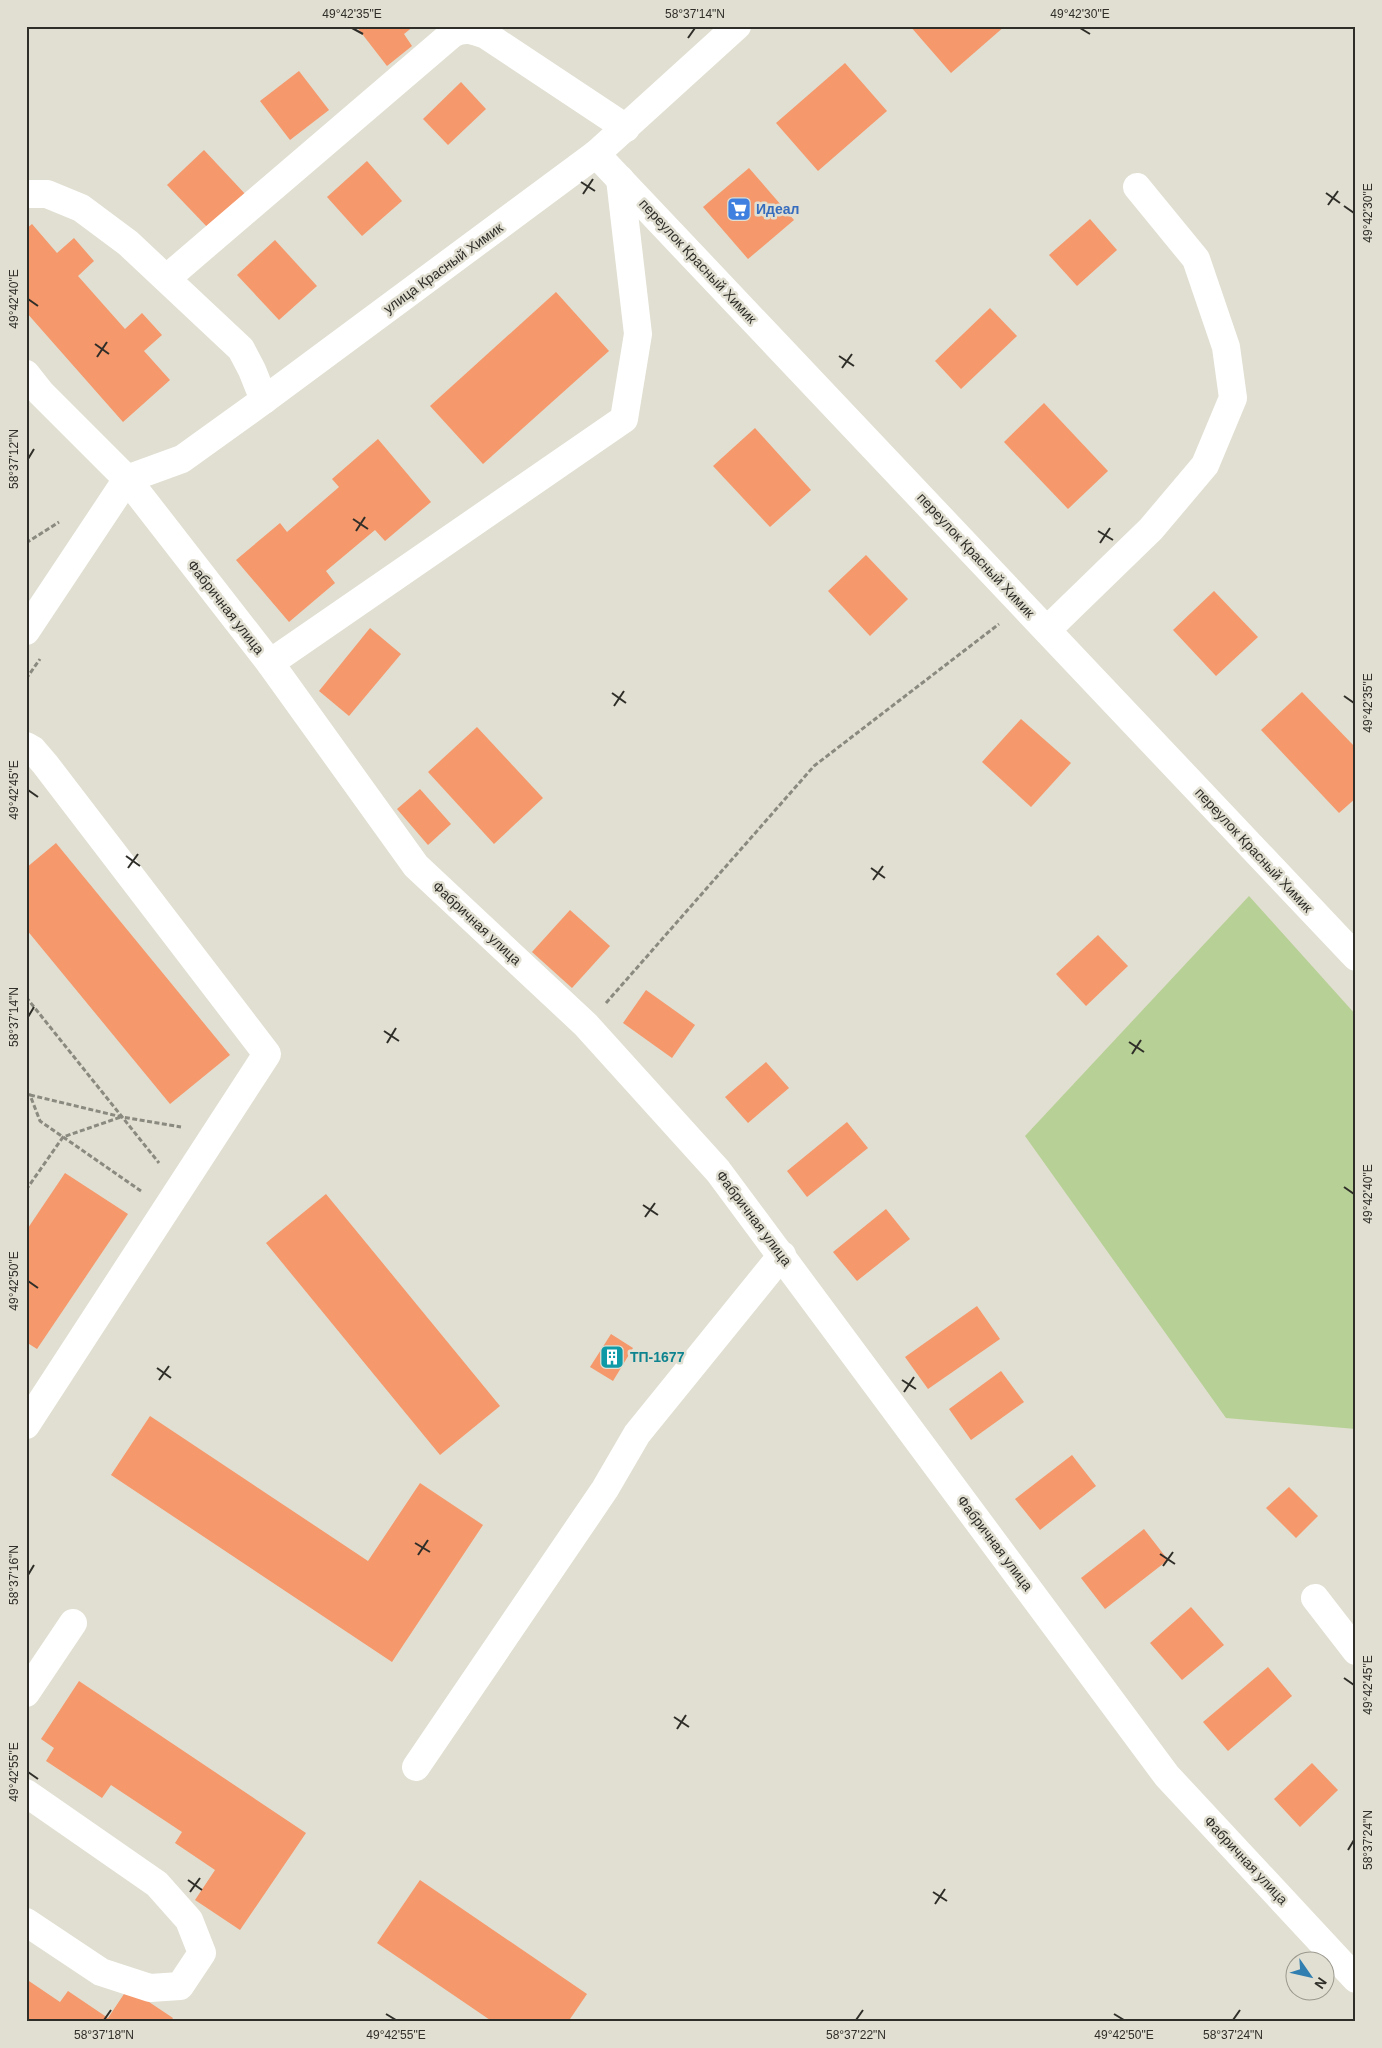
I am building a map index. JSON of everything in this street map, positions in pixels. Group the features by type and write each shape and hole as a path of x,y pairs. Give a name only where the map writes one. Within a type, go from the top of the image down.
{"street":[{"name":"улица Красный Химик","path":"127,479 182,459 596,154 736,26"},
{"path":"166,278 452,34 466,29 486,35 626,128"},
{"name":"переулок Красный Химик","path":"596,154 1356,957"},
{"path":"270,663 624,418 638,334 620,179"},
{"path":"1046,630 1151,529 1206,465 1233,398 1226,348 1196,260 1137,187"},
{"path":"26,194 47,194 81,208 128,242 242,349 264,400"},
{"name":"Фабричная улица","path":"26,374 41,393 127,479 270,663 416,866 586,1025 718,1171 1167,1776 1356,1979"},
{"path":"26,631 127,479"},
{"path":"26,746 33,750 45,764 267,1054 26,1425"},
{"path":"416,1767 605,1489 637,1434 782,1255"},
{"path":"1315,1598 1356,1651"},
{"path":"26,1693 72,1623"},
{"path":"26,1793 157,1884 189,1920 202,1953 180,1986 150,1988 101,1972 26,1922"}],"path":[{"path":"586,1025 814,766 1023,605"},
{"path":"26,997 122,1117 173,1199"},
{"path":"28,1095 122,1117 215,1134"},
{"path":"28,1095 40,1121 62,1137 173,1199"},
{"path":"26,1190 62,1137 122,1117"}],"green space":[{"path":"1249,896 1356,1015 1356,1429 1226,1418 1025,1136"}],"building":[{"path":"356,26 414,26 404,34 412,46 387,66"},
{"path":"910,26 1005,26 951,73"},
{"path":"845,63 887,111 818,171 776,123"},
{"path":"299,71 329,110 290,140 260,101"},
{"path":"461,82 486,109 448,145 423,119"},
{"path":"204,150 247,196 210,230 167,185"},
{"path":"367,161 402,201 362,236 327,197"},
{"path":"749,168 794,220 748,259 703,207"},
{"path":"1090,219 1117,250 1077,286 1049,255"},
{"path":"32,224 57,253 74,238 94,261 78,276 125,329 142,313 162,335 144,351 170,380 123,422 26,312 26,229"},
{"path":"275,240 317,286 279,320 237,275"},
{"path":"556,292 609,351 483,464 430,406"},
{"path":"990,308 1017,336 961,389 935,361"},
{"path":"1044,403 1108,471 1068,509 1004,442"},
{"path":"755,428 811,490 770,527 713,466"},
{"path":"378,439 431,502 385,541 375,530 326,571 335,583 289,622 236,560 280,523 287,532 339,487 332,479"},
{"path":"866,555 908,599 870,636 828,591"},
{"path":"1214,591 1258,637 1216,676 1173,630"},
{"path":"370,628 401,654 349,716 319,691"},
{"path":"1302,692 1356,748 1356,798 1339,813 1261,730"},
{"path":"1021,719 1071,763 1031,807 982,762"},
{"path":"477,727 543,798 494,844 428,772"},
{"path":"420,789 451,824 428,845 397,809"},
{"path":"56,843 230,1055 170,1104 26,929 26,868"},
{"path":"570,910 610,946 572,988 532,952"},
{"path":"1098,935 1128,966 1086,1006 1056,974"},
{"path":"646,990 695,1025 672,1058 623,1023"},
{"path":"766,1062 789,1088 748,1123 725,1097"},
{"path":"847,1122 868,1148 807,1197 787,1171"},
{"path":"65,1173 128,1214 37,1349 26,1342 26,1231"},
{"path":"326,1194 500,1406 440,1455 266,1243"},
{"path":"886,1209 910,1239 857,1281 833,1252"},
{"path":"977,1306 1000,1339 928,1389 905,1357"},
{"name":"ТП-1677","path":"611,1334 633,1348 613,1381 590,1367"},
{"path":"1001,1371 1024,1402 971,1440 949,1409"},
{"path":"150,1416 368,1561 420,1483 483,1525 392,1662 111,1475"},
{"path":"1072,1455 1096,1486 1040,1530 1015,1499"},
{"path":"1289,1487 1318,1516 1296,1538 1266,1508"},
{"path":"1144,1529 1168,1560 1105,1609 1081,1578"},
{"path":"1191,1607 1224,1645 1182,1680 1150,1643"},
{"path":"1268,1667 1292,1696 1228,1751 1203,1722"},
{"path":"79,1681 306,1833 240,1930 195,1900 215,1870 175,1843 182,1832 111,1785 102,1798 46,1761 54,1748 41,1739"},
{"path":"1312,1763 1338,1790 1300,1827 1274,1799"},
{"path":"420,1880 587,1994 568,2022 493,2022 377,1943"},
{"path":"26,1979 60,2002 68,1991 108,2018 128,1988 173,2018 170,2022 26,2022"}],"place":[{"name":"Идеал","path":"739,209"},
{"name":"ТП-1677","path":"612,1357"}]}
